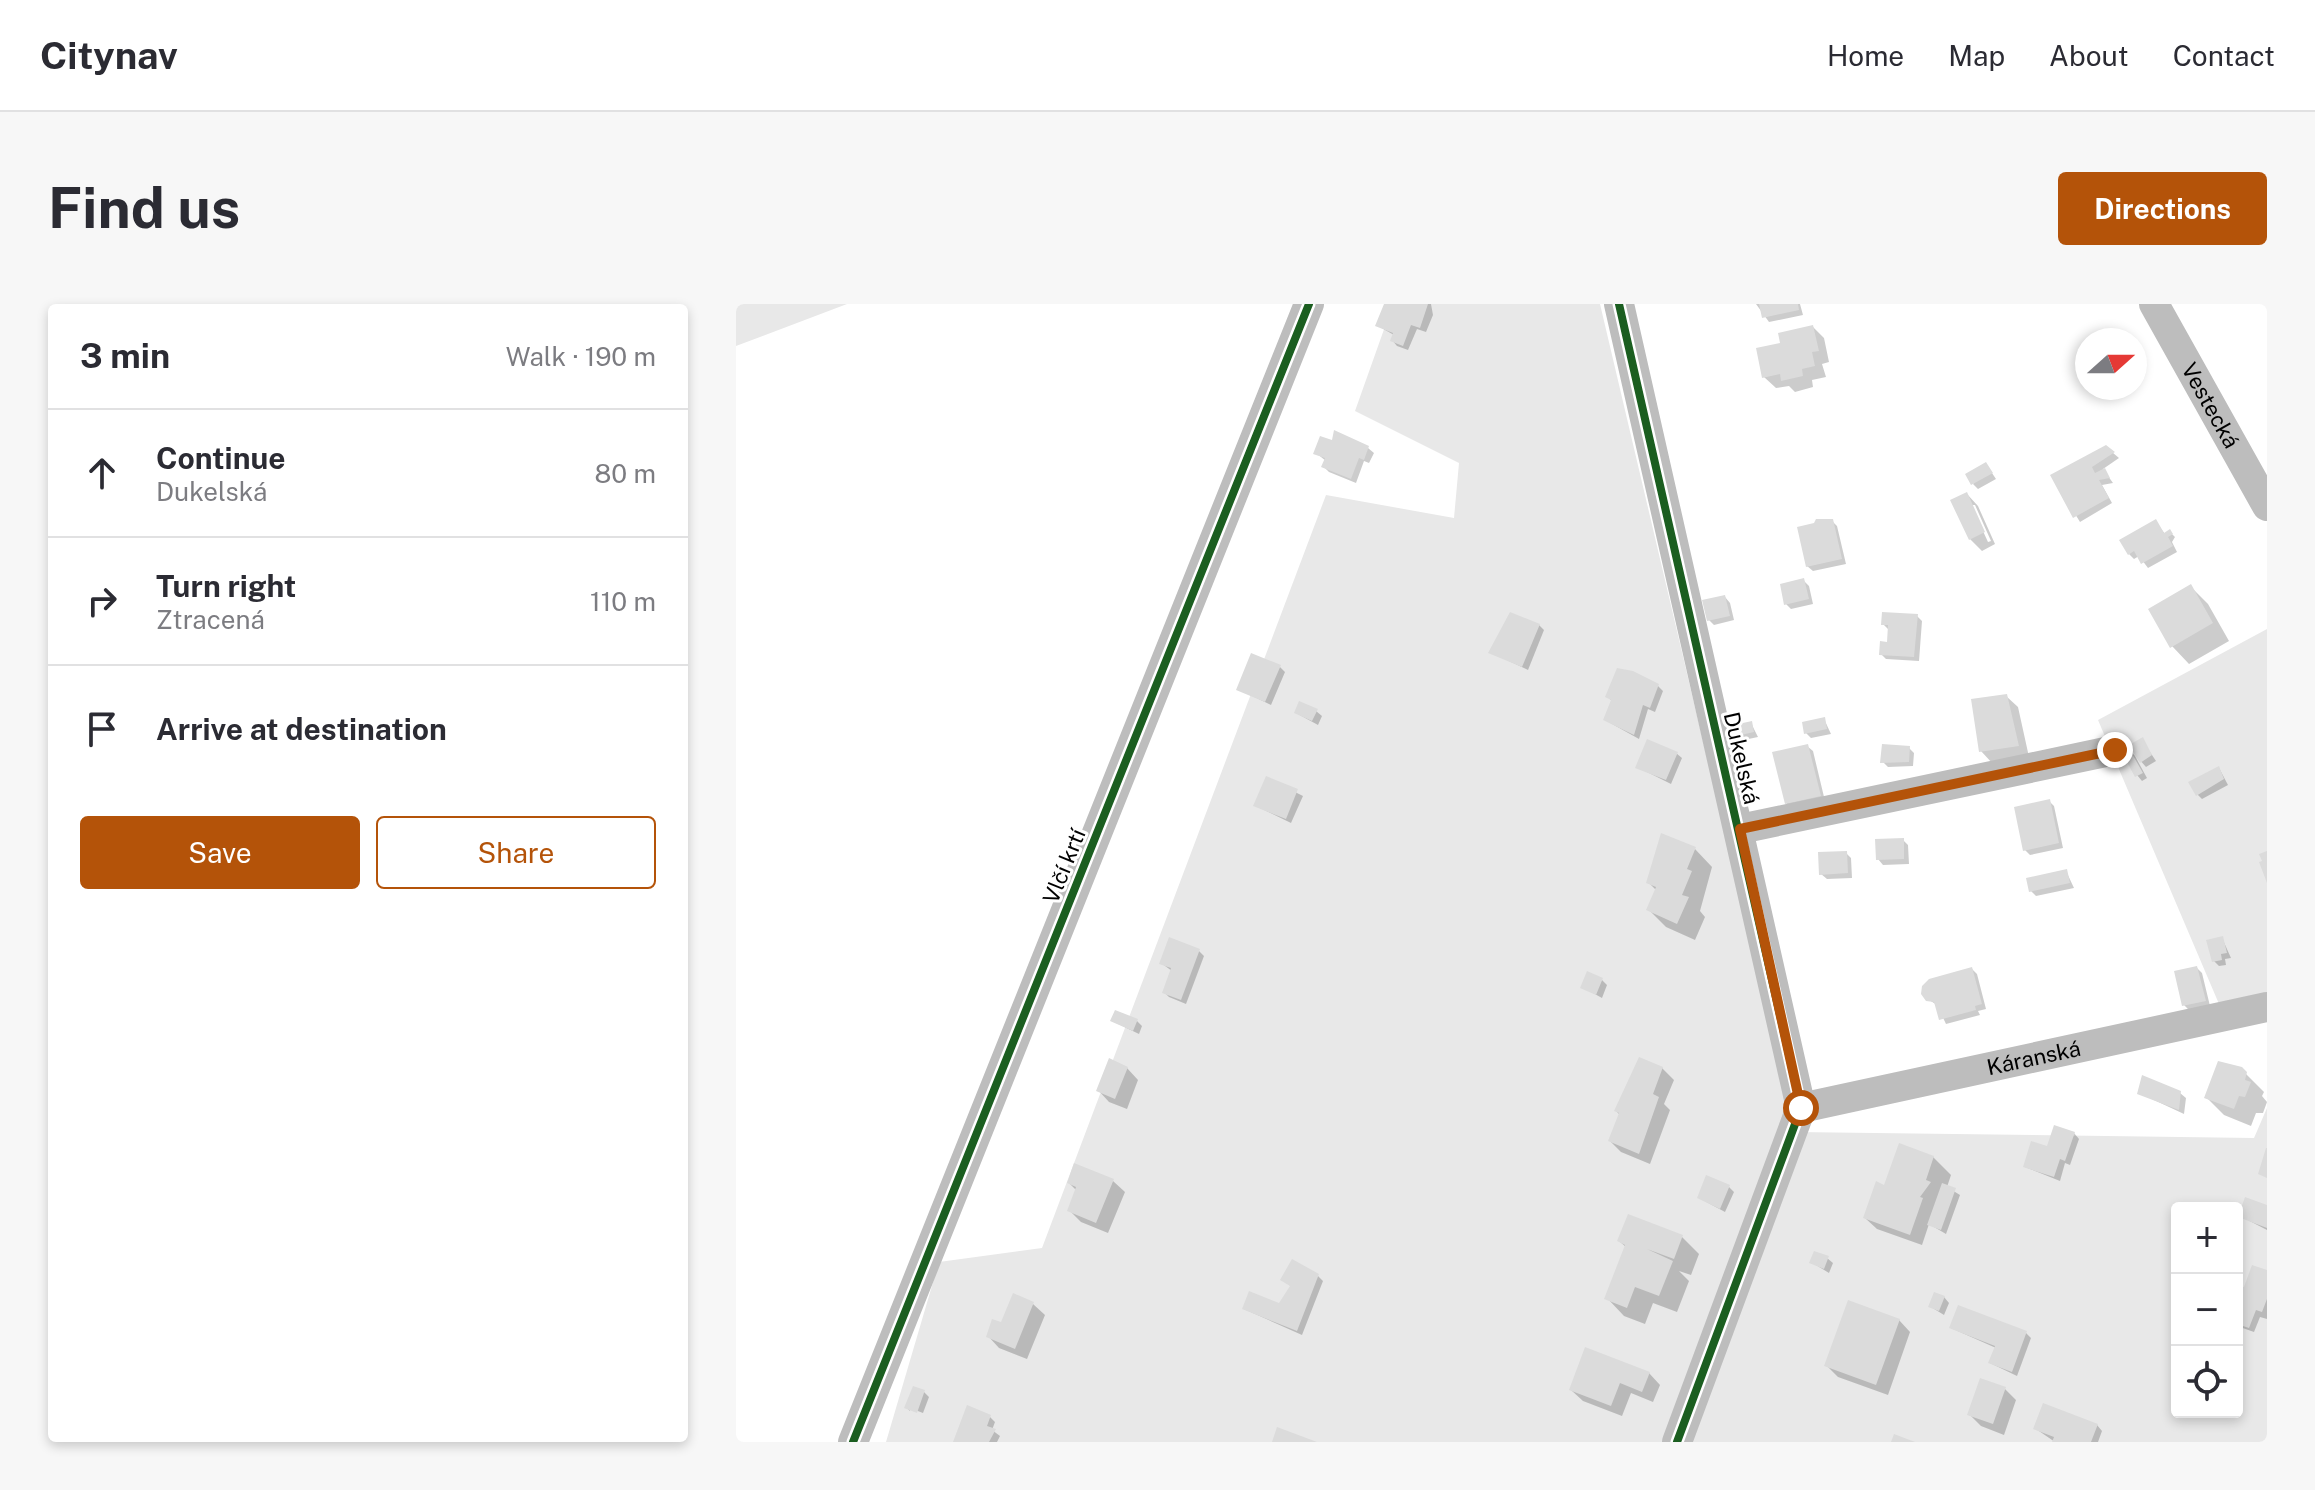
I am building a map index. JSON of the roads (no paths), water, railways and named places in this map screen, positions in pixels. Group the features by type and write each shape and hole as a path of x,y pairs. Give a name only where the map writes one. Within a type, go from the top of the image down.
{"street":[{"name":"Vlčí krtí","path":"853,1442 1309,304"},
{"name":"Dukelská","path":"1619,304 1801,1108"},
{"name":"Vestecká","path":"2154,304 2267,506"},
{"path":"1740,829 2115,750"},
{"name":"Káranská","path":"1801,1108 2267,1007"},
{"path":"1677,1442 1801,1108"}]}
